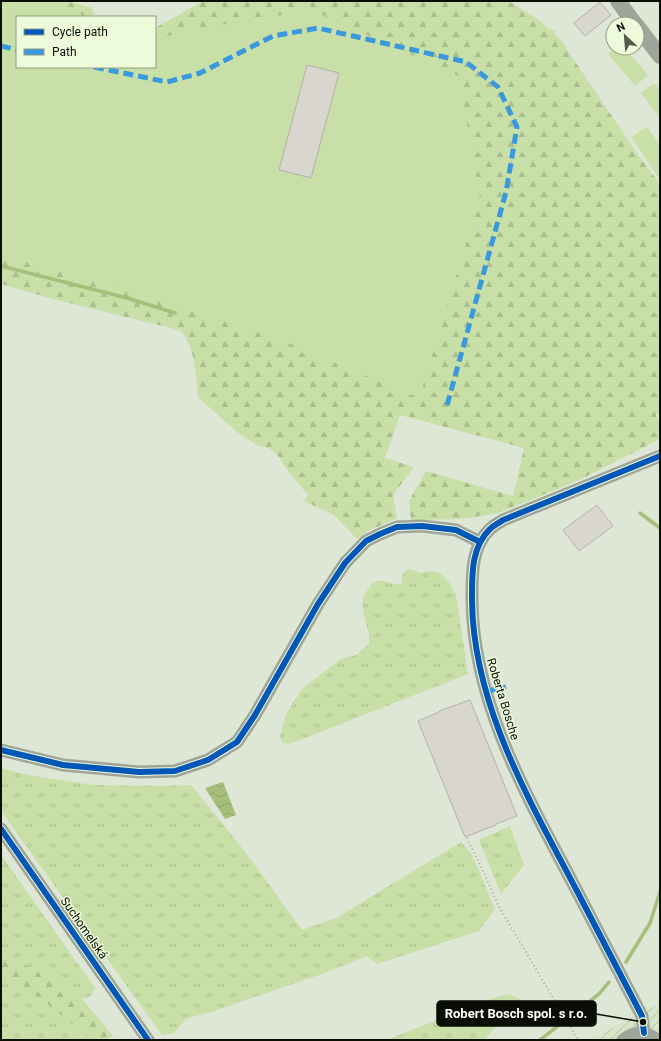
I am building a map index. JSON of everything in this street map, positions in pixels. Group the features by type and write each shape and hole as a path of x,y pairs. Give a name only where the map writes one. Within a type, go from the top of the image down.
{"street":[{"path":"618,1 629,16"},
{"path":"645,37 660,56"},
{"name":"Roberta Bosche","path":"644,1033 642,1016 526,790 500,733 479,662 475,643 472,613 473,567 480,542 490,529 502,520 660,456"},
{"path":"1,750 63,765 139,772 175,771 208,760 237,742 255,715 318,604 346,563 366,541 397,527 422,526 456,530 480,542"},
{"name":"Suchomelská","path":"1,829 148,1040"},
{"path":"623,1040 636,1033 644,1033 657,1040"}],"path":[{"path":"467,838 498,905 578,1040"}],"shaded area":[{"path":"660,1003 660,1040 589,1040"}],"green space":[{"path":"1,1 50,1 80,12 82,16 16,16 16,68 156,68 156,41 179,32 311,10 459,76 480,198 419,398 272,336 118,288 1,255"},
{"path":"12,1 68,1 92,8 94,16 64,16"},
{"path":"203,1 509,1 539,20 547,28 555,31 554,34 560,39 636,152 660,183 660,413 656,415 658,421 660,421 660,439 577,481 498,513 462,519 411,520 409,501 426,471 513,496 524,448 400,415 385,458 414,467 393,495 397,518 368,531 357,539 334,515 304,501 308,495 291,475 278,456 269,448 259,446 238,433 198,397 192,351 179,330 53,299 1,284 1,149 17,68 156,68 156,27"},
{"path":"610,56 632,56 648,75 635,86"},
{"path":"654,83 660,90 660,118 641,93"},
{"path":"647,127 660,146 659,178 631,137"},
{"path":"408,569 420,573 434,571 446,578 452,586 456,595 468,674 295,742 288,744 283,743 280,736 285,717 303,688 341,659 356,655 369,644 362,605 364,596 370,586 379,581 398,585 402,583 403,574"},
{"path":"1,768 28,775 93,785 191,785 247,854 302,930 338,917 461,842 476,864 495,909 479,931 377,964 367,956 319,975 211,1012 191,1017 184,1021 174,1033 162,1035 1,811"},
{"path":"510,826 524,865 501,894 479,840"},
{"path":"1,855 95,988 91,996 82,999 47,976 1,953"},
{"path":"1,953 47,976 82,999 113,1036 104,1040 93,1040 38,997 1,980"},
{"path":"1,980 38,997 93,1040 1,1040"},
{"path":"509,994 528,1003 494,1029 484,1040 386,1040 491,999"}],"water":[{"path":"223,782 236,815 225,819 205,788"}],"building":[{"path":"600,2 611,15 605,16 605,20 585,36 574,23"},
{"path":"307,65 339,73 311,178 279,170"},
{"path":"597,505 613,526 579,551 563,530"},
{"path":"470,700 517,816 465,837 418,721 439,711"}],"waterway":[{"path":"1,266 127,298 175,313"},
{"path":"640,513 660,528"},
{"path":"626,962 650,923 660,892"},
{"path":"540,1040 599,994 609,982"}],"marked path":[{"path":"99,68 167,82 200,73 273,36 318,28 466,62 498,87 517,127 506,192 446,409"},
{"path":"1,46 16,50"},
{"path":"487,691 506,687"}],"cycle path":[{"path":"644,1033 642,1016 541,823 507,752 493,715 482,678 475,639 472,581 474,562 479,544 484,536 495,525 503,520 660,456"},
{"path":"1,750 63,765 139,772 175,771 208,760 237,742 255,715 318,604 345,563 366,541 397,527 422,526 456,530 480,542"},
{"path":"1,829 148,1040"}],"place":[{"name":"Robert Bosch spol. s r.o.","path":"643,1022"}]}
